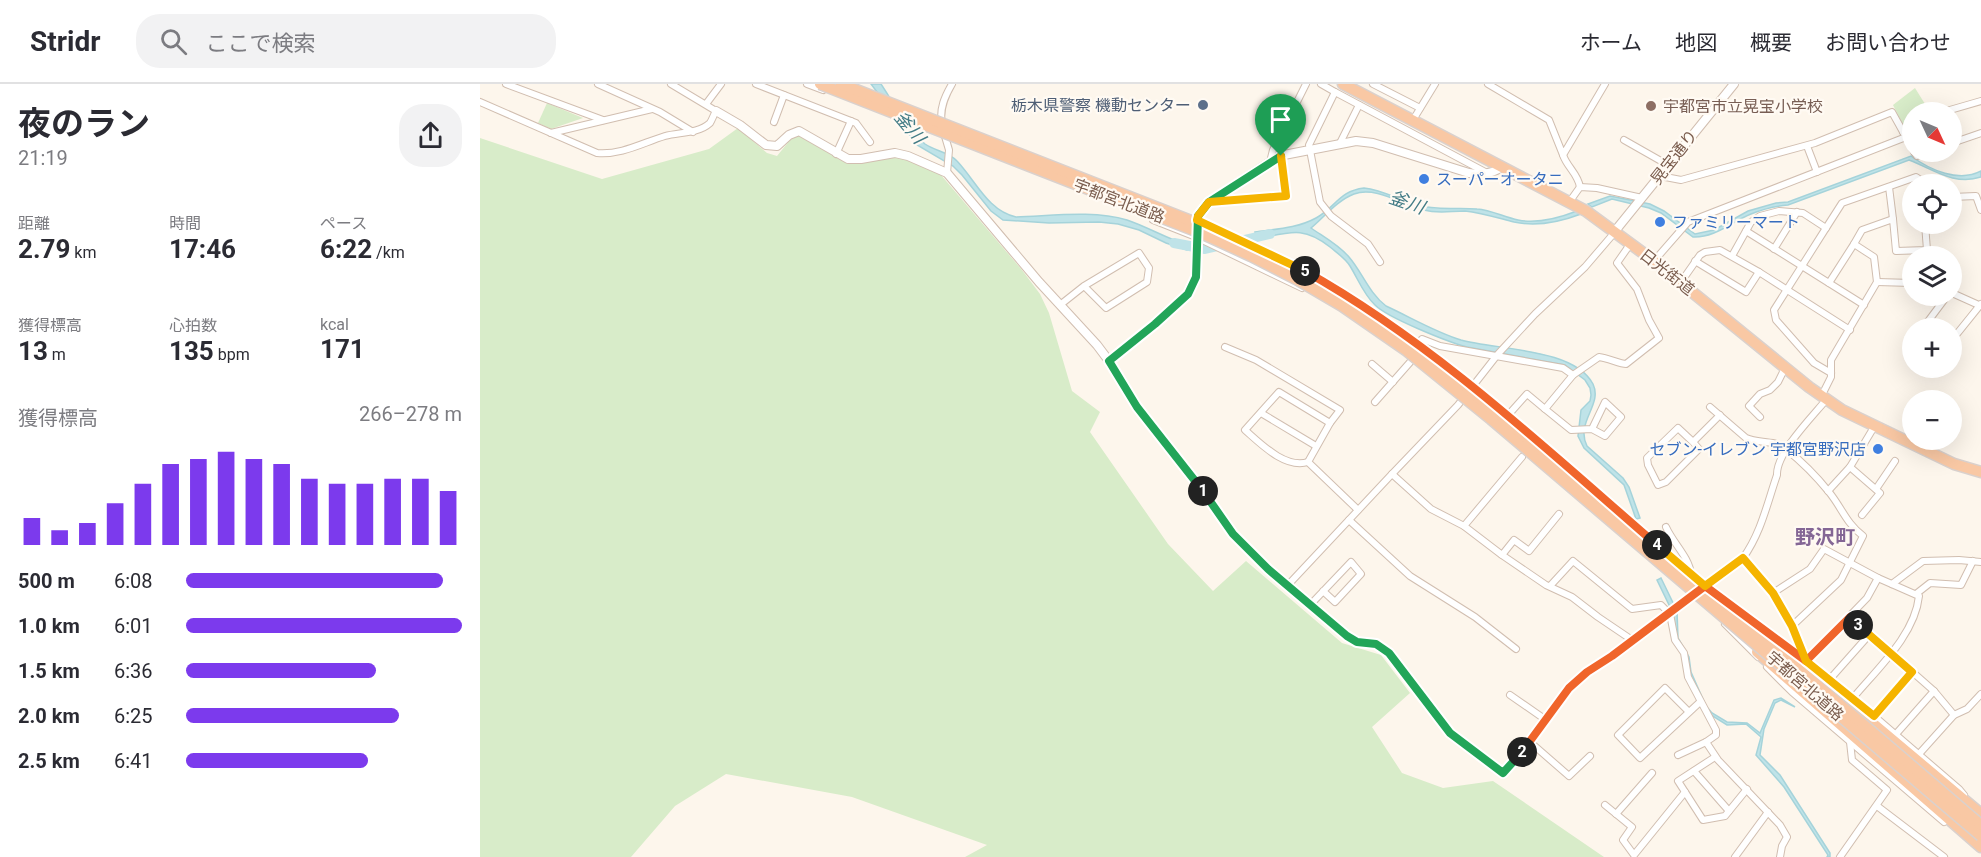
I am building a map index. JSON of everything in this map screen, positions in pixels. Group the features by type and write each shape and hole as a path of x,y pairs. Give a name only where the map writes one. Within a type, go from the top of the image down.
{"highway":[{"name":"宇都宮北道路","path":"820,84 1201,233 1251,256 1314,290 1377,329 1438,375 1723,616 1981,843"},
{"name":"宇都宮北道路","path":"841,84 1204,226 1299,271 1346,299 1412,344 1453,376 1981,825"},
{"name":"日光街道","path":"1339,88 1413,120 1584,209 1654,261 1824,398 1874,427 1954,464 1981,472"},
{"path":"1723,616 1746,643 1981,843"},
{"path":"1756,633 1788,652 1981,814"}],"street":[{"path":"507,84 604,121"},
{"path":"598,84 653,109 693,132"},
{"path":"671,84 740,125 766,145 777,146 789,135 799,131 836,153 855,159 901,154 947,170 1060,305 1097,345 1137,407 1212,502 1233,534 1268,569 1347,636 1357,642 1376,644 1389,653 1450,733 1503,773 1530,742 1569,688 1587,672 1670,614 1743,558 1752,545 1760,528 1777,469 1786,449 1824,398 1831,374 1831,360 1877,282 1874,257 1854,244"},
{"path":"706,104 721,84"},
{"path":"756,84 855,123 870,142"},
{"path":"807,84 945,137 1196,239 1318,295 1386,340 1462,399 1694,595 1792,692 1956,832 1981,843"},
{"path":"851,84 1197,220 1304,270 1369,309 1473,387 1705,586 1830,679 1959,789 1970,804"},
{"path":"947,170 949,150 941,118 944,99 952,84"},
{"path":"1270,162 1273,150 1306,84"},
{"path":"1321,84 1339,88 1359,105 1488,174"},
{"path":"1373,84 1420,108"},
{"path":"1387,91 1391,84"},
{"path":"1413,120 1434,84"},
{"path":"1488,84 1549,120 1566,165 1579,180 1580,187 1570,201"},
{"path":"1563,155 1605,84"},
{"name":"晃宝通り","path":"1615,231 1734,84"},
{"path":"1339,88 1308,150 1320,202 1331,216 1368,244 1380,262"},
{"path":"774,122 784,95"},
{"path":"1962,106 1981,101"},
{"path":"480,102 597,153 609,154 667,136 693,132 710,123 716,111"},
{"path":"1340,143 1359,105"},
{"path":"551,133 653,109"},
{"path":"1660,176 1681,180 1807,146 1892,112 1902,130"},
{"path":"836,153 851,121"},
{"path":"1962,140 1981,133"},
{"path":"1654,261 1682,227 1722,208 1902,136"},
{"path":"1624,140 1668,165"},
{"path":"1109,361 1188,294 1196,277 1197,220 1209,202 1281,156 1356,141 1373,143 1469,173 1488,174 1502,167"},
{"path":"1807,146 1817,172"},
{"path":"1209,202 1286,196 1281,156"},
{"path":"1831,374 1814,363 1776,320 1774,310 1842,203 1902,182"},
{"path":"1580,187 1597,188 1640,202"},
{"path":"1889,187 1896,251 1927,250 1926,234"},
{"path":"1962,197 1974,196 1981,189"},
{"path":"1974,196 1981,210"},
{"path":"1732,256 1751,222 1760,216 1779,211 1803,213 1826,228"},
{"path":"1774,249 1797,212"},
{"path":"1829,283 1862,230 1893,219"},
{"path":"1288,585 1473,387 1496,356 1535,314 1585,267 1615,231"},
{"path":"1746,231 1864,305"},
{"path":"1545,409 1573,375 1599,357 1626,364 1659,339 1637,289 1617,263 1631,243"},
{"path":"1680,282 1695,261 1705,252 1720,250 1850,330"},
{"path":"1060,305 1084,286 1138,253 1149,268 1147,282 1106,308 1084,286"},
{"path":"1695,261 1746,292 1759,272"},
{"path":"1877,282 1902,283"},
{"path":"1962,297 1981,305 1962,328"},
{"path":"1418,344 1422,339 1440,346 1563,368 1573,375"},
{"path":"1225,347 1256,360 1340,410 1308,462 1301,464 1282,459 1245,430 1279,392 1330,423"},
{"path":"1375,402 1412,360"},
{"path":"1372,364 1393,382"},
{"path":"1760,417 1749,406 1760,394 1770,390 1778,382 1785,368"},
{"path":"1510,413 1527,394 1571,430 1592,429 1605,436 1621,417 1605,402 1592,429"},
{"path":"1710,407 1752,441 1764,441 1786,449 1828,491 1851,526 1863,536 1841,580 1792,626"},
{"path":"1261,413 1316,446"},
{"path":"1692,442 1720,415"},
{"path":"1828,491 1850,467 1874,427"},
{"path":"1678,428 1692,442 1699,449 1666,482 1658,485 1647,458 1678,428"},
{"path":"1464,526 1522,457"},
{"path":"1876,489 1895,461"},
{"path":"1308,462 1358,510"},
{"path":"1850,467 1880,493 1862,514"},
{"path":"1392,474 1431,509 1464,526 1502,555 1550,586 1572,597 1632,640"},
{"path":"1502,555 1514,540 1529,551 1559,514"},
{"path":"1349,520 1410,576 1516,648"},
{"path":"1666,527 1672,541 1690,565 1691,574"},
{"path":"1773,593 1810,569 1824,549 1878,578 1919,596 1918,605 1905,634 1853,698"},
{"path":"1743,558 1773,593 1792,626 1806,661"},
{"path":"1550,586 1573,561 1632,609 1661,605 1670,614 1675,640 1684,653 1688,677 1716,730 1716,735 1706,742 1678,755"},
{"path":"1892,584 1923,561 1981,562"},
{"path":"1916,594 1930,583 1961,585 1972,561"},
{"path":"1311,604 1323,591 1351,562 1361,574 1335,602 1323,591"},
{"path":"1806,661 1867,598 1878,578"},
{"path":"1850,617 1934,691 1954,715"},
{"path":"1830,679 1869,635"},
{"path":"1874,716 1912,672"},
{"path":"1689,712 1665,688 1618,735 1640,758 1700,702"},
{"path":"1896,734 1934,691"},
{"path":"1919,754 1954,715 1966,709 1981,694"},
{"path":"1510,695 1546,720"},
{"path":"1840,857 1887,790 1852,760 1850,741"},
{"path":"1530,742 1569,776 1590,756"},
{"path":"1706,742 1715,757 1768,812 1787,837 1780,857"},
{"path":"1715,757 1678,782 1703,820 1725,816 1747,789"},
{"path":"1694,771 1729,811"},
{"path":"1616,814 1652,773"},
{"path":"1605,805 1632,827 1623,840 1634,855 1685,792"},
{"path":"1877,806 1944,857"},
{"path":"1735,857 1768,812"}],"green space":[{"path":"1915,88 1924,102 1902,102 1902,123 1893,105"},
{"path":"547,103 583,118 551,129 538,123"},
{"path":"738,128 767,153 777,156 795,134 842,159 902,158 941,175 1040,294 1049,313 1072,391 1100,412 1090,432 1168,544 1213,591 1246,561 1342,643 1381,655 1410,693 1372,727 1402,773 1443,788 1493,781 1604,857 965,857 987,845 852,797 726,774 675,806 631,857 480,857 480,138 602,179 709,149"}],"water":[{"path":"871,84 881,84 913,132 925,144 954,158 990,202 1006,214 1016,217 1072,214 1114,217 1135,223 1188,245 1187,250 1118,224 1003,220 991,211 953,166 917,145"},
{"path":"1902,159 1904,162 1788,205 1756,212 1701,237 1693,237 1661,213 1649,208 1612,199 1592,207 1588,204 1610,196 1650,204 1664,211 1695,234 1714,230 1748,211 1788,202"},
{"path":"1913,162 1921,162 1950,174 1935,172"},
{"path":"1981,171 1981,177 1962,179 1962,176"},
{"path":"1364,188 1424,207 1470,208 1525,221 1548,220 1577,211 1581,214 1548,223 1531,224 1465,211 1429,211 1380,194 1363,192 1342,200 1311,228 1345,253 1375,295 1386,306 1451,337 1552,357 1569,363 1583,372 1593,384 1595,392 1595,399 1584,429 1587,446 1623,478 1629,487 1640,518 1636,519 1624,485 1584,448 1578,436 1581,410 1590,401 1590,388 1585,380 1565,365 1467,347 1405,323 1375,305 1343,258 1320,240 1311,236 1303,233 1287,233 1256,239 1255,232 1302,224 1323,214 1349,192"},
{"path":"1661,578 1677,611 1678,638 1689,657 1691,672 1706,706 1712,713 1727,722 1747,723 1760,733 1774,700 1781,698 1795,707 1781,700 1775,703 1764,729 1760,755 1780,775 1830,853 1830,857 1827,857 1828,855 1784,787 1756,755 1761,737 1746,724 1727,725 1711,715 1689,676 1677,640 1670,607 1657,580"}],"waterway":[{"name":"釜川","path":"1174,243 1205,249 1270,234"}],"place":[{"name":"栃木県警察 機動センター","path":"1203,105"},
{"name":"宇都宮市立晃宝小学校","path":"1651,106"},
{"name":"スーパーオータニ","path":"1424,179"},
{"name":"ファミリーマート","path":"1660,222"},
{"name":"セブン-イレブン 宇都宮野沢店","path":"1878,449"}],"district":[{"name":"野沢町","path":"1825,537"}],"route":[{"path":"1281,156 1209,202 1197,220 1196,277 1188,294 1109,361 1137,407 1212,502 1233,534 1268,569 1347,636 1357,642 1376,644 1389,653 1450,733 1503,773 1530,742 1569,688 1587,672 1670,614 1705,586 1806,661 1850,617 1912,672 1874,716 1806,661 1792,626 1773,593 1743,558 1705,586 1473,387 1418,344 1369,309 1294,265 1197,220 1198,216 1209,202 1286,196 1281,156"}]}
